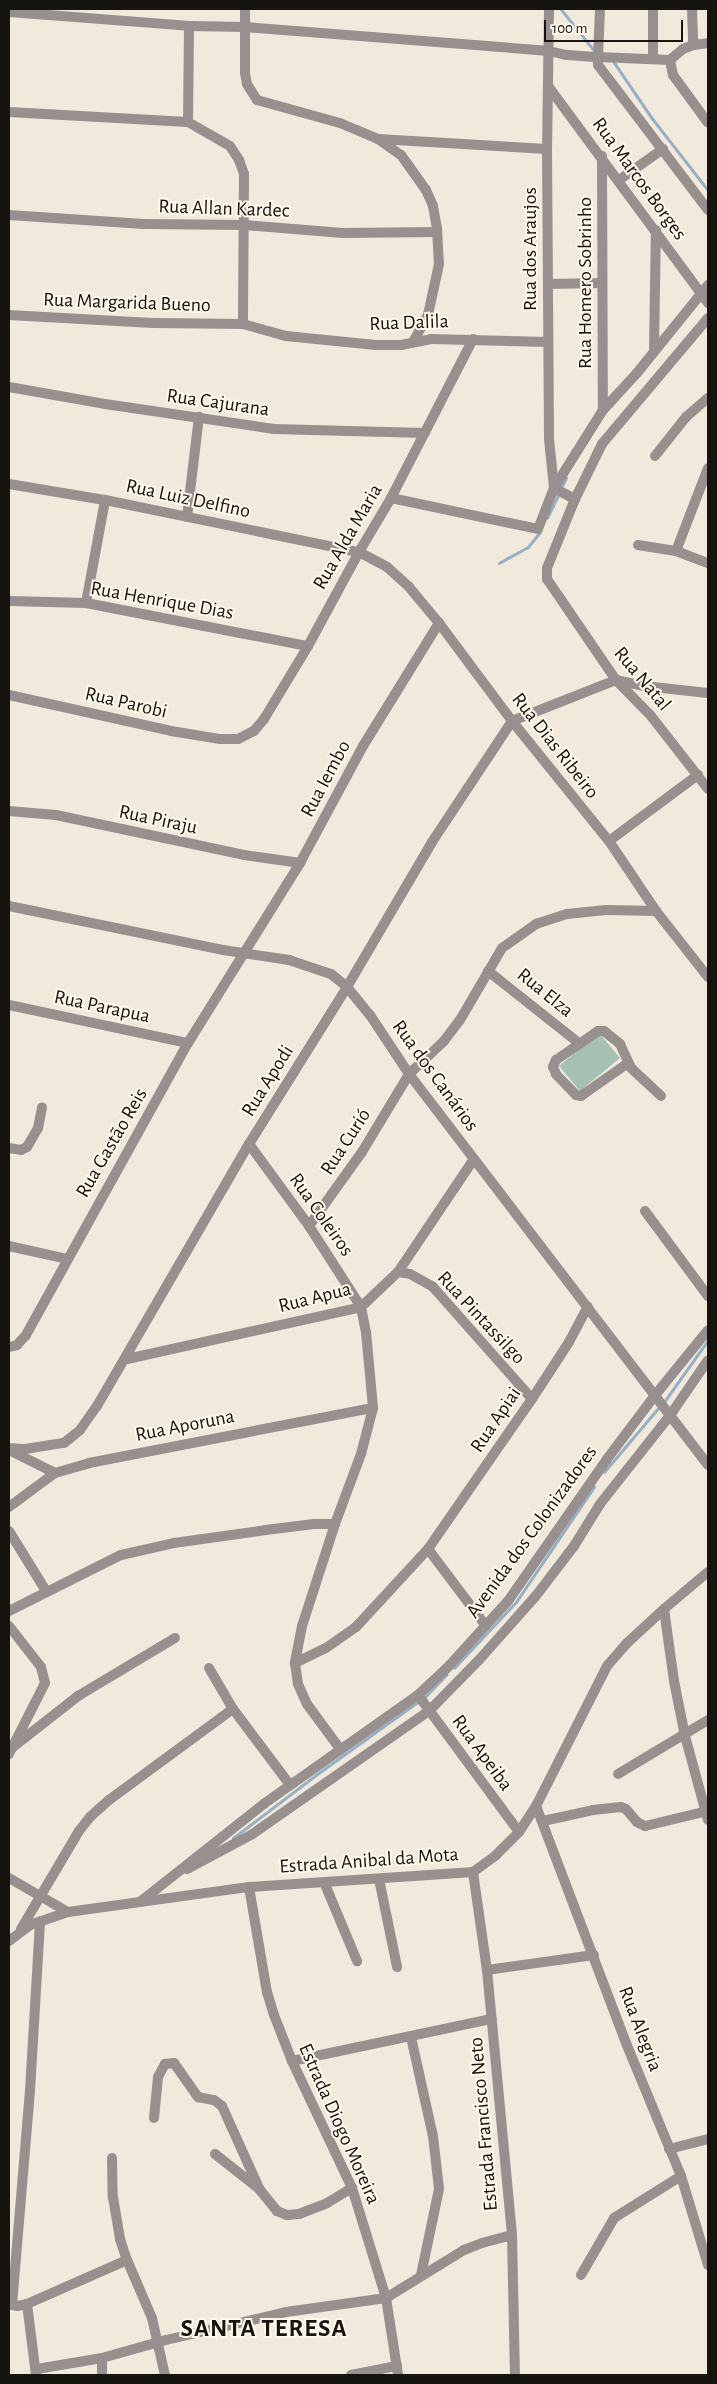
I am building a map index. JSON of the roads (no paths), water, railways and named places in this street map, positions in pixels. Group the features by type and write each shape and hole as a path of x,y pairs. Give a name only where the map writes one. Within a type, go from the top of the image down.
{"street":[{"path":"245,9 245,73 247,84 258,100 340,123 378,139 401,155 418,178 433,206 439,264 428,315 413,342"},
{"name":"Rua dos Araujos","path":"549,9 547,149 549,440 556,489"},
{"path":"600,9 602,55 598,64 708,210"},
{"path":"653,9 653,60"},
{"path":"692,9 693,45"},
{"path":"9,12 21,11 189,26 245,27 549,51 567,55 602,55 653,60 670,60 683,49 693,45 708,43"},
{"path":"188,122 189,26"},
{"path":"670,60 673,75 708,123"},
{"name":"Rua Marcos Borges","path":"548,86 602,156 704,297"},
{"path":"9,112 188,122 230,146 239,160 244,174 243,324"},
{"path":"378,139 547,149"},
{"path":"619,180 663,148"},
{"name":"Rua Homero Sobrinho","path":"602,156 603,410"},
{"name":"Rua Allan Kardec","path":"9,215 144,224 244,225 343,233 437,232"},
{"path":"654,351 656,230"},
{"path":"548,284 602,283"},
{"path":"391,498 538,529 556,489 603,410 704,297 708,285"},
{"name":"Rua Margarida Bueno","path":"9,315 162,323 243,324"},
{"path":"556,489 573,498 602,444 708,318"},
{"name":"Rua Dalila","path":"243,324 286,336 376,345 431,339 548,342"},
{"name":"Rua Alda Maria","path":"238,739 254,730 264,719 308,646 391,498 473,339"},
{"name":"Rua Cajurana","path":"9,387 105,404 291,430 425,432"},
{"path":"655,456 686,416 708,398"},
{"path":"187,517 199,417"},
{"path":"676,551 708,468"},
{"name":"Rua Luiz Delfino","path":"9,484 105,500 359,552"},
{"name":"Rua Natal","path":"573,498 546,568 547,579 616,680 651,716 708,789"},
{"path":"86,603 105,500"},
{"path":"638,545 676,551 708,563"},
{"name":"Rua Dias Ribeiro","path":"359,552 387,567 409,587 439,623 512,721 609,841 656,911 708,977"},
{"name":"Rua Henrique Dias","path":"9,601 86,603 308,646"},
{"name":"Rua Iembo","path":"245,953 300,863 363,746 439,623"},
{"path":"512,721 616,680 644,686 708,693"},
{"name":"Rua Parobi","path":"9,695 171,731 238,739"},
{"name":"Rua Apodi","path":"9,1449 46,1448 64,1443 80,1430 127,1359 249,1144 347,986 432,842 512,721"},
{"path":"609,841 698,776"},
{"name":"Rua Piraju","path":"9,811 56,815 244,855 300,863"},
{"name":"Rua dos Canários","path":"9,906 223,950 289,960 315,967 330,974 347,986 362,1004 408,1074 658,1397 708,1465"},
{"name":"Rua Curió","path":"308,1226 362,1152 408,1074 444,1041 472,1001 502,948 536,924 550,918 567,914 606,910 656,911"},
{"name":"Rua Gastão Reis","path":"9,1347 17,1345 26,1336 67,1258 188,1043 245,953"},
{"name":"Rua Elza","path":"488,971 579,1044"},
{"name":"Rua Parapua","path":"9,1005 188,1043"},
{"name":"Rua Elza","path":"628,1063 587,1093 579,1096 556,1074 553,1066 556,1060 598,1030 604,1031 620,1044 628,1063 661,1096"},
{"path":"9,1148 21,1150 27,1147 38,1128 42,1107"},
{"name":"Rua Coleiros","path":"249,1144 308,1226 361,1307"},
{"name":"Rua Apua","path":"127,1359 361,1307 398,1272 474,1159"},
{"path":"645,1211 708,1296"},
{"path":"9,1246 67,1258"},
{"name":"Rua Pintassilgo","path":"398,1272 422,1279 433,1287 532,1400"},
{"path":"340,1749 307,1704 298,1684 295,1663 302,1626 335,1524 361,1454 373,1408 371,1370 361,1307"},
{"name":"Rua Apiai","path":"295,1663 326,1648 356,1627 428,1550 532,1400 569,1342 588,1307"},
{"name":"Avenida dos Colonizadores","path":"139,1902 211,1844 290,1785 325,1763 340,1749 423,1703 521,1584 607,1459 658,1397 708,1330"},
{"name":"Avenida dos Colonizadores","path":"171,1877 244,1840 333,1776 479,1660 535,1597 574,1546 600,1504 708,1360"},
{"name":"Rua Aporuna","path":"55,1473 99,1461 373,1408"},
{"path":"9,1449 55,1473 9,1507"},
{"path":"9,1611 121,1555 174,1543 314,1524 335,1524"},
{"path":"9,1531 46,1591"},
{"path":"428,1550 486,1626"},
{"name":"Estrada Anibal da Mota","path":"9,1941 18,1933 40,1920 68,1912 249,1887 473,1872 496,1855 519,1832 536,1806 607,1666 626,1644 664,1608 708,1572"},
{"path":"543,1821 593,1810 621,1807 626,1809 637,1822 645,1826 707,1814 685,1736 674,1681 664,1608"},
{"path":"9,1626 32,1658 41,1667 45,1683 11,1750"},
{"path":"11,1750 78,1696 175,1638"},
{"path":"209,1668 233,1709 290,1785"},
{"name":"Rua Apeiba","path":"423,1703 519,1832"},
{"path":"18,1933 79,1831 90,1818 109,1800 233,1709"},
{"path":"618,1774 685,1736 708,1720"},
{"path":"325,1763 333,1776"},
{"name":"Rua Alegria","path":"536,1806 626,2043 681,2176 708,2265"},
{"name":"Estrada Francisco Neto","path":"473,1872 487,1970 512,2235 515,2375"},
{"path":"9,1878 68,1912"},
{"path":"378,1879 397,1967"},
{"path":"324,1882 358,1960"},
{"name":"Estrada Diogo Moreira","path":"249,1887 267,1992 292,2061 352,2188 386,2298 397,2371"},
{"path":"40,1920 30,2091 10,2305 27,2304 126,2260"},
{"path":"487,1970 594,1955"},
{"path":"292,2061 492,2019"},
{"path":"412,2037 433,2136 440,2189 421,2275"},
{"path":"154,2118 158,2077 165,2064 178,2067 198,2097 214,2100 222,2106 260,2190 277,2211 287,2215 299,2214 327,2203 352,2188"},
{"path":"669,2149 708,2139"},
{"path":"215,2154 260,2190"},
{"path":"112,2158 113,2197 126,2260 152,2318 165,2375"},
{"path":"581,2275 614,2218 681,2176"},
{"path":"27,2304 36,2372 102,2358 286,2312 386,2298 464,2250 512,2235"},
{"path":"102,2358 102,2375"},
{"path":"351,2375 397,2371"}],"waterway":[{"path":"561,9 594,50"},
{"path":"614,62 652,118 708,190"},
{"path":"561,488 566,478"},
{"path":"547,518 559,493"},
{"path":"499,563 528,547 540,532"},
{"path":"664,1402 708,1340"},
{"path":"604,1472 660,1406"},
{"path":"454,1668 516,1602 594,1487"},
{"path":"424,1698 446,1675"},
{"path":"233,1838 320,1772 419,1701"}],"district":[{"name":"SANTA TERESA","path":"264,2329"}]}
